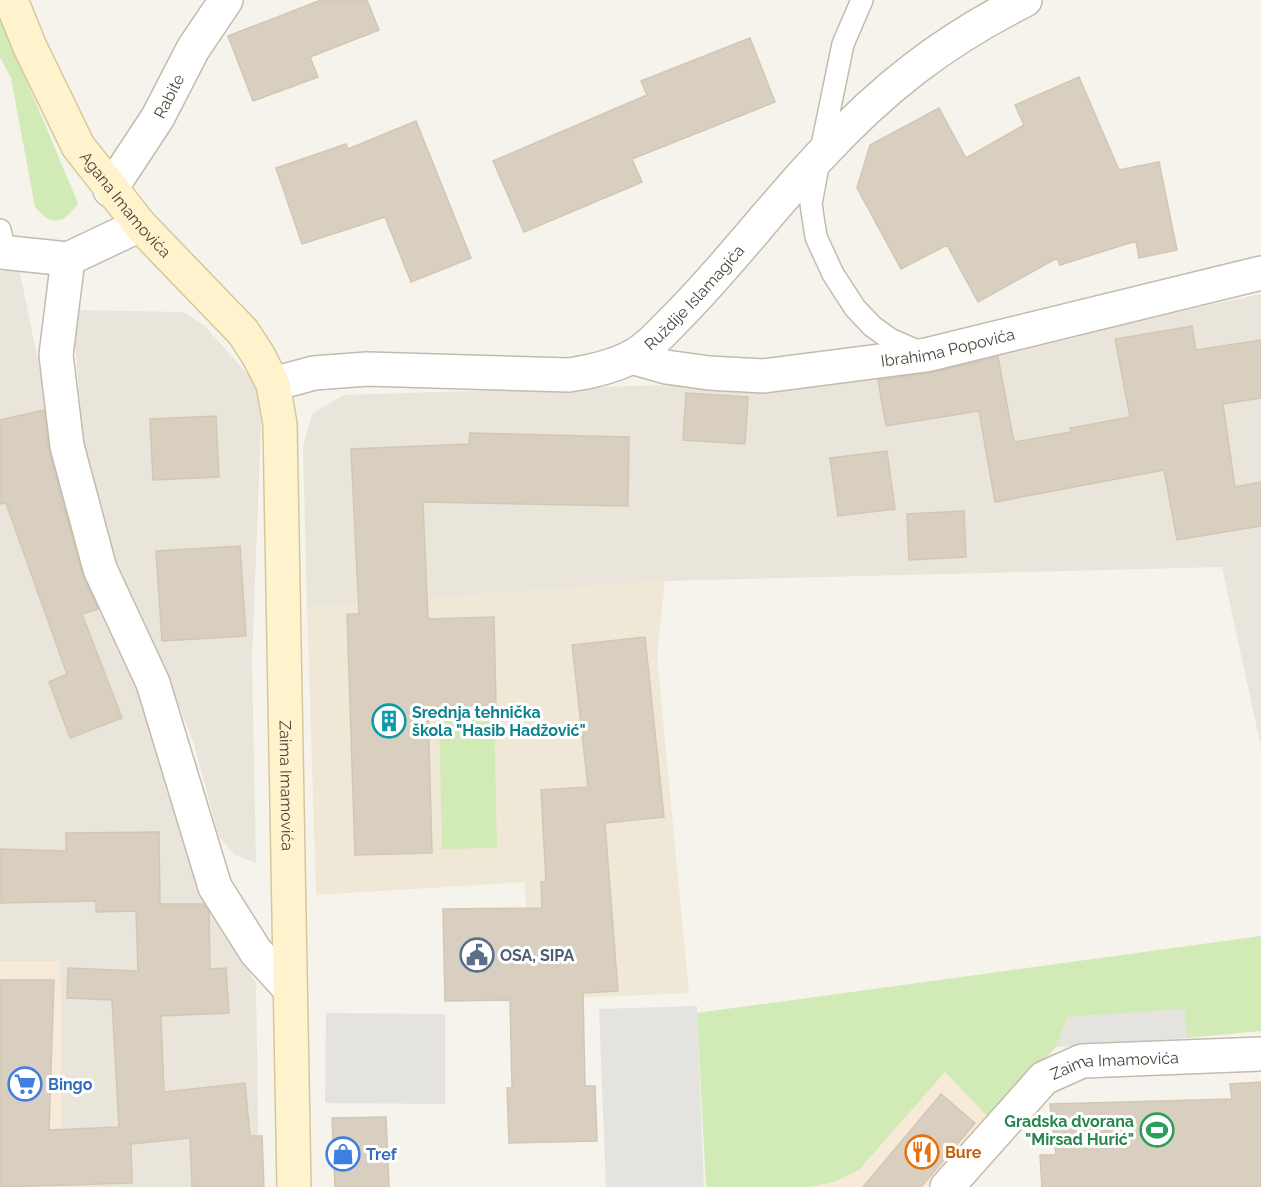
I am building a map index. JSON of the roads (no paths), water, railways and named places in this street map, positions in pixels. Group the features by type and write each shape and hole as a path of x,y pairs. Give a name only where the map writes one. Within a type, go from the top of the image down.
{"main road":[{"name":"Agana Imamovića","path":"11,0 30,47 78,147 140,225 243,332 273,384"},
{"name":"Zaima Imamovića","path":"273,384 280,424 294,1187"}],"street":[{"name":"Rabite","path":"110,190 159,117 193,49 226,0"},
{"name":"Ruždije Islamagića","path":"273,384 314,373 367,369 569,375 595,371 632,357 660,334 694,299 820,155 885,91 931,54 986,20 1025,0"},
{"path":"2,244 68,259 140,225"},
{"path":"68,259 56,355 67,446 100,570 153,682 215,887 256,952 290,989"},
{"name":"Ibrahima Popovića","path":"632,357 666,367 709,373 764,376 926,355 1261,273"},
{"name":"Zaima Imamovića","path":"947,1187 1044,1078 1082,1060 1261,1054"}],"lane":[{"path":"862,0 843,44 820,155 811,204 816,237 833,274 855,308 872,326 890,339 926,355"}],"place":[{"name":"Srednja tehnička škola \"Hasib Hadžović\"","path":"389,721"},
{"name":"OSA, SIPA","path":"477,955"},
{"name":"Bingo","path":"25,1084"},
{"name":"Gradska dvorana \"Mirsad Hurić\"","path":"1157,1130"},
{"name":"Bure","path":"922,1152"},
{"name":"Tref","path":"343,1154"}]}
